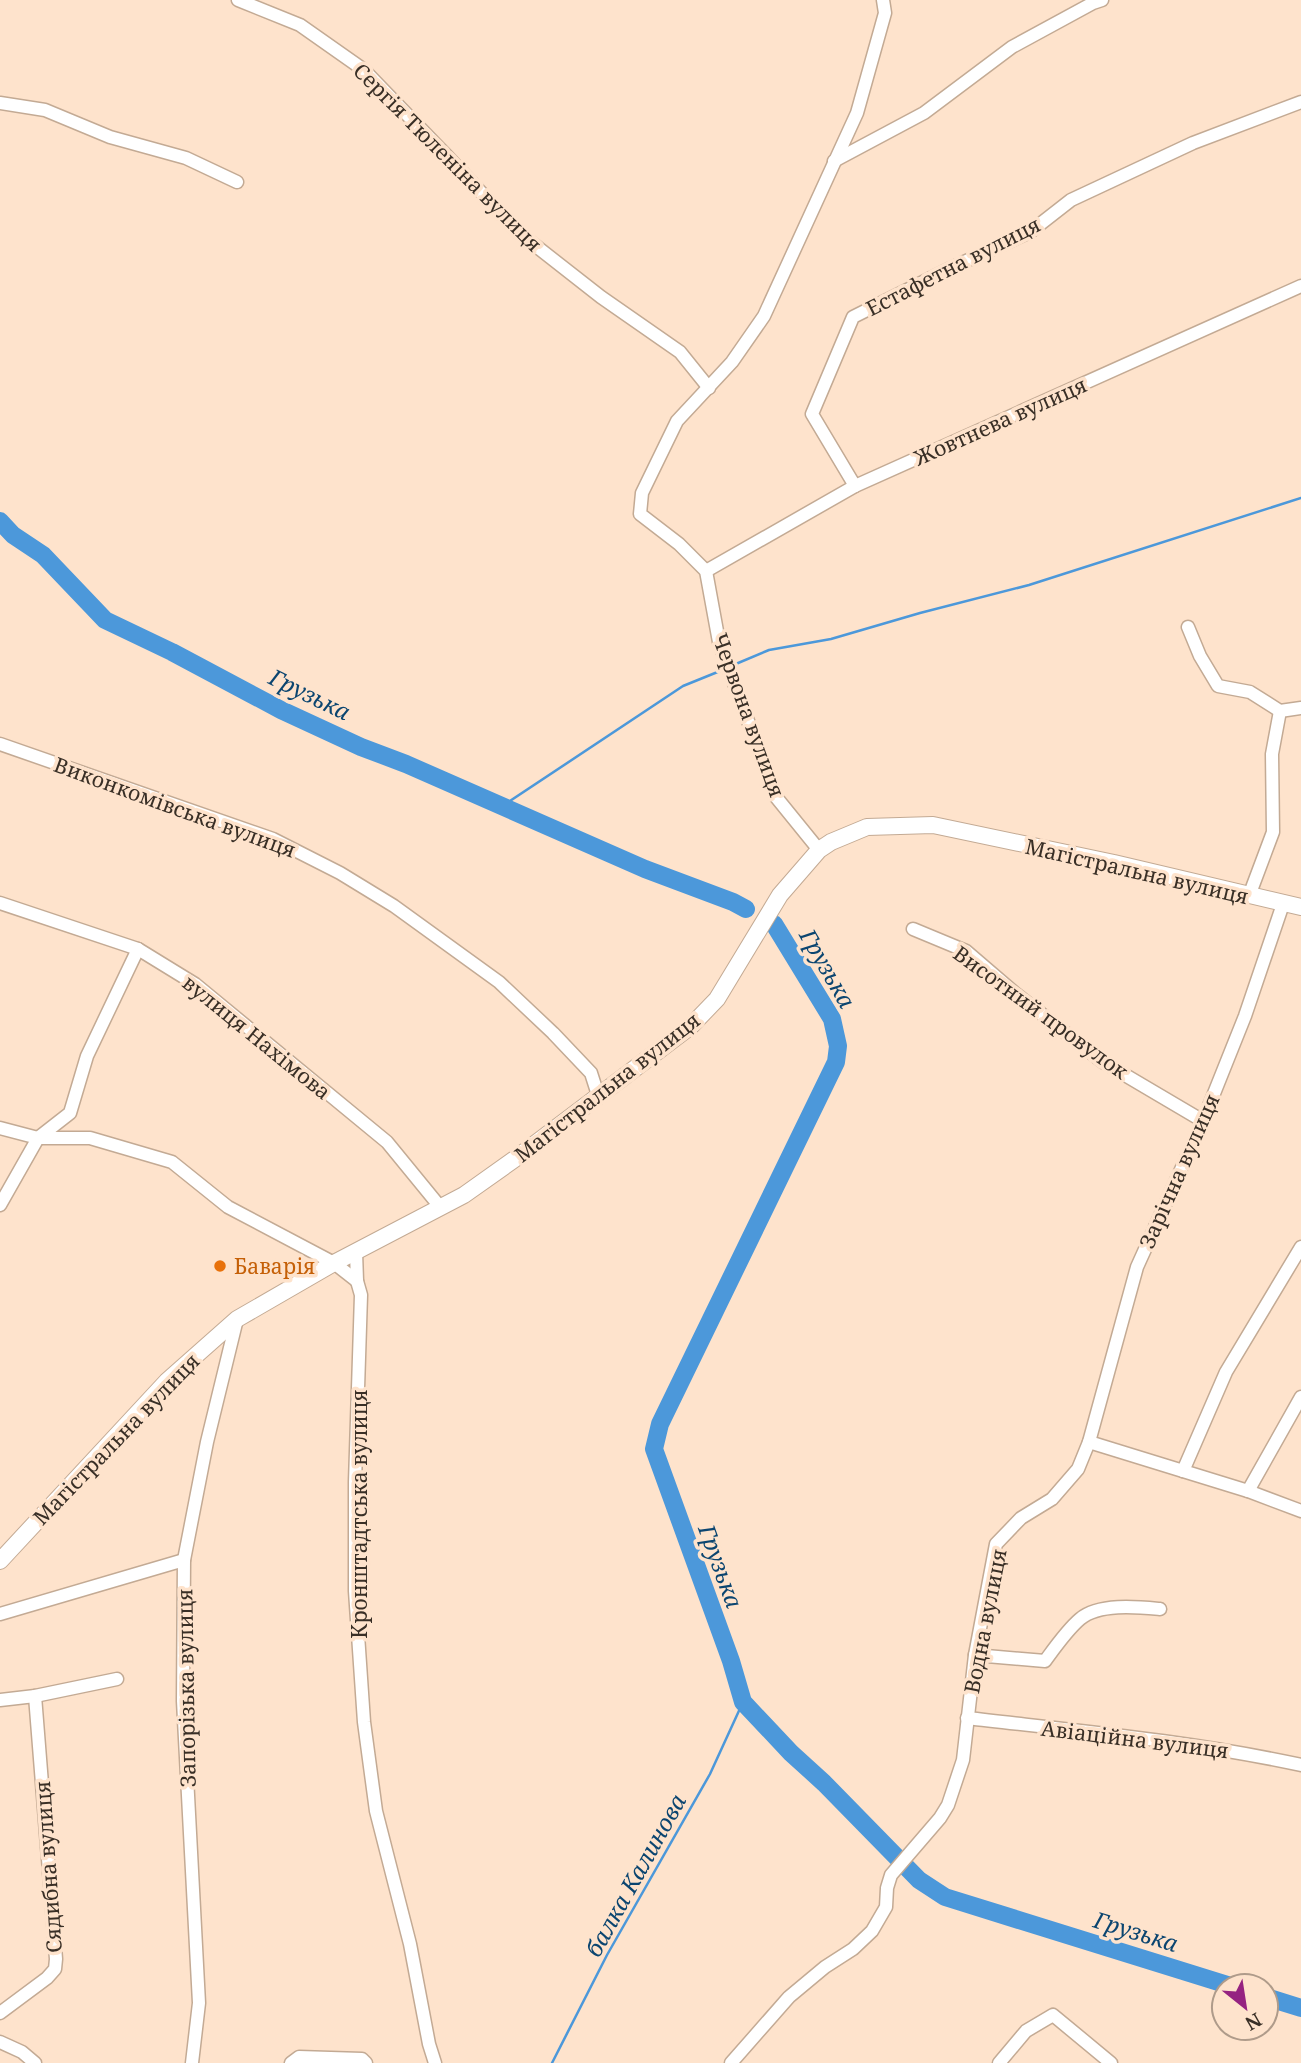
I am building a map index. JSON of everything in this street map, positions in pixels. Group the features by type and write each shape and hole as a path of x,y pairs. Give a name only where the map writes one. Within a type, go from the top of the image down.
{"main road":[{"name":"Магістральна вулиця","path":"2,1556 167,1381 237,1319 334,1263 441,1208 483,1182 691,1026 716,999 780,895 819,850 831,842 867,827 933,825 1114,863 1301,907"}],"street":[{"name":"Сергія Тюленіна вулиця","path":"239,0 300,25 364,69 518,232 601,297 680,352 709,388"},
{"path":"706,571 679,544 640,514 642,493 677,421 732,362 764,316 857,113 885,13 883,0"},
{"path":"834,161 924,113 1012,47 1102,0"},
{"name":"Естафетна вулиця","path":"855,486 812,414 853,317 1030,232 1071,200 1193,143 1301,102"},
{"path":"0,103 45,110 110,137 186,158 237,182"},
{"name":"Жовтнева вулиця","path":"706,571 855,486 1301,286"},
{"name":"Червона вулиця","path":"706,571 719,642 776,797 819,850"},
{"path":"1188,627 1200,656 1218,686 1250,692 1280,711 1301,708"},
{"path":"1249,896 1273,832 1272,754 1280,711"},
{"name":"Виконкомівська вулиця","path":"0,744 273,839 340,873 394,906 499,982 591,1073 598,1095"},
{"name":"вулиця Нахімова","path":"0,903 138,950 195,984 387,1142 441,1208"},
{"name":"Зарічна вулиця","path":"1089,1442 1137,1266 1203,1121 1245,1016 1283,904"},
{"name":"Висотний провулок","path":"913,929 966,951 1016,994 1104,1062 1203,1121"},
{"path":"0,1205 38,1138 70,1114 88,1056 138,950"},
{"path":"0,1128 38,1138 90,1138 172,1162 228,1207 334,1263 357,1281"},
{"path":"1183,1471 1226,1372 1301,1247"},
{"name":"Кронштадтська вулиця","path":"356,1252 360,1295 355,1591 364,1722 376,1811 410,1944 435,2063"},
{"name":"Запорізька вулиця","path":"192,2063 199,2003 183,1701 184,1560 207,1442 237,1319"},
{"path":"1248,1491 1301,1397"},
{"path":"1089,1442 1248,1491 1301,1511"},
{"name":"Водна вулиця","path":"731,2063 789,1997 825,1967 853,1949 872,1931 886,1907 891,1875 948,1805 963,1760 975,1655 996,1544 1021,1518 1052,1499 1078,1469 1089,1442"},
{"path":"0,1614 184,1560"},
{"path":"975,1655 1045,1661 1082,1616 1131,1606 1160,1609"},
{"path":"0,1700 35,1696 117,1679"},
{"name":"Сядибна вулиця","path":"0,2013 55,1969 35,1696"},
{"name":"Авіаційна вулиця","path":"967,1718 1127,1736 1254,1754 1301,1765"},
{"path":"999,2063 1026,2031 1053,2015 1111,2063"},
{"path":"0,2042 22,2052 35,2063"},
{"path":"291,2063 299,2057 362,2059 366,2063"}],"waterway":[{"path":"731,666 769,650 831,639 1029,585 1301,498"},
{"name":"Грузька","path":"0,521 13,535 43,555 105,620 281,710 361,747 406,764 645,869 746,909"},
{"path":"501,807 683,686 725,669"},
{"name":"Грузька","path":"774,924 832,1019 838,1046 836,1062 660,1424 654,1449 731,1661 743,1702 919,1880 945,1897 1210,1979"},
{"name":"балка Калинова","path":"552,2063 607,1955 710,1774 743,1702"},
{"name":"Грузька","path":"1280,2001 1301,2008"}],"place":[{"name":"Баварія","path":"220,1266"}]}
